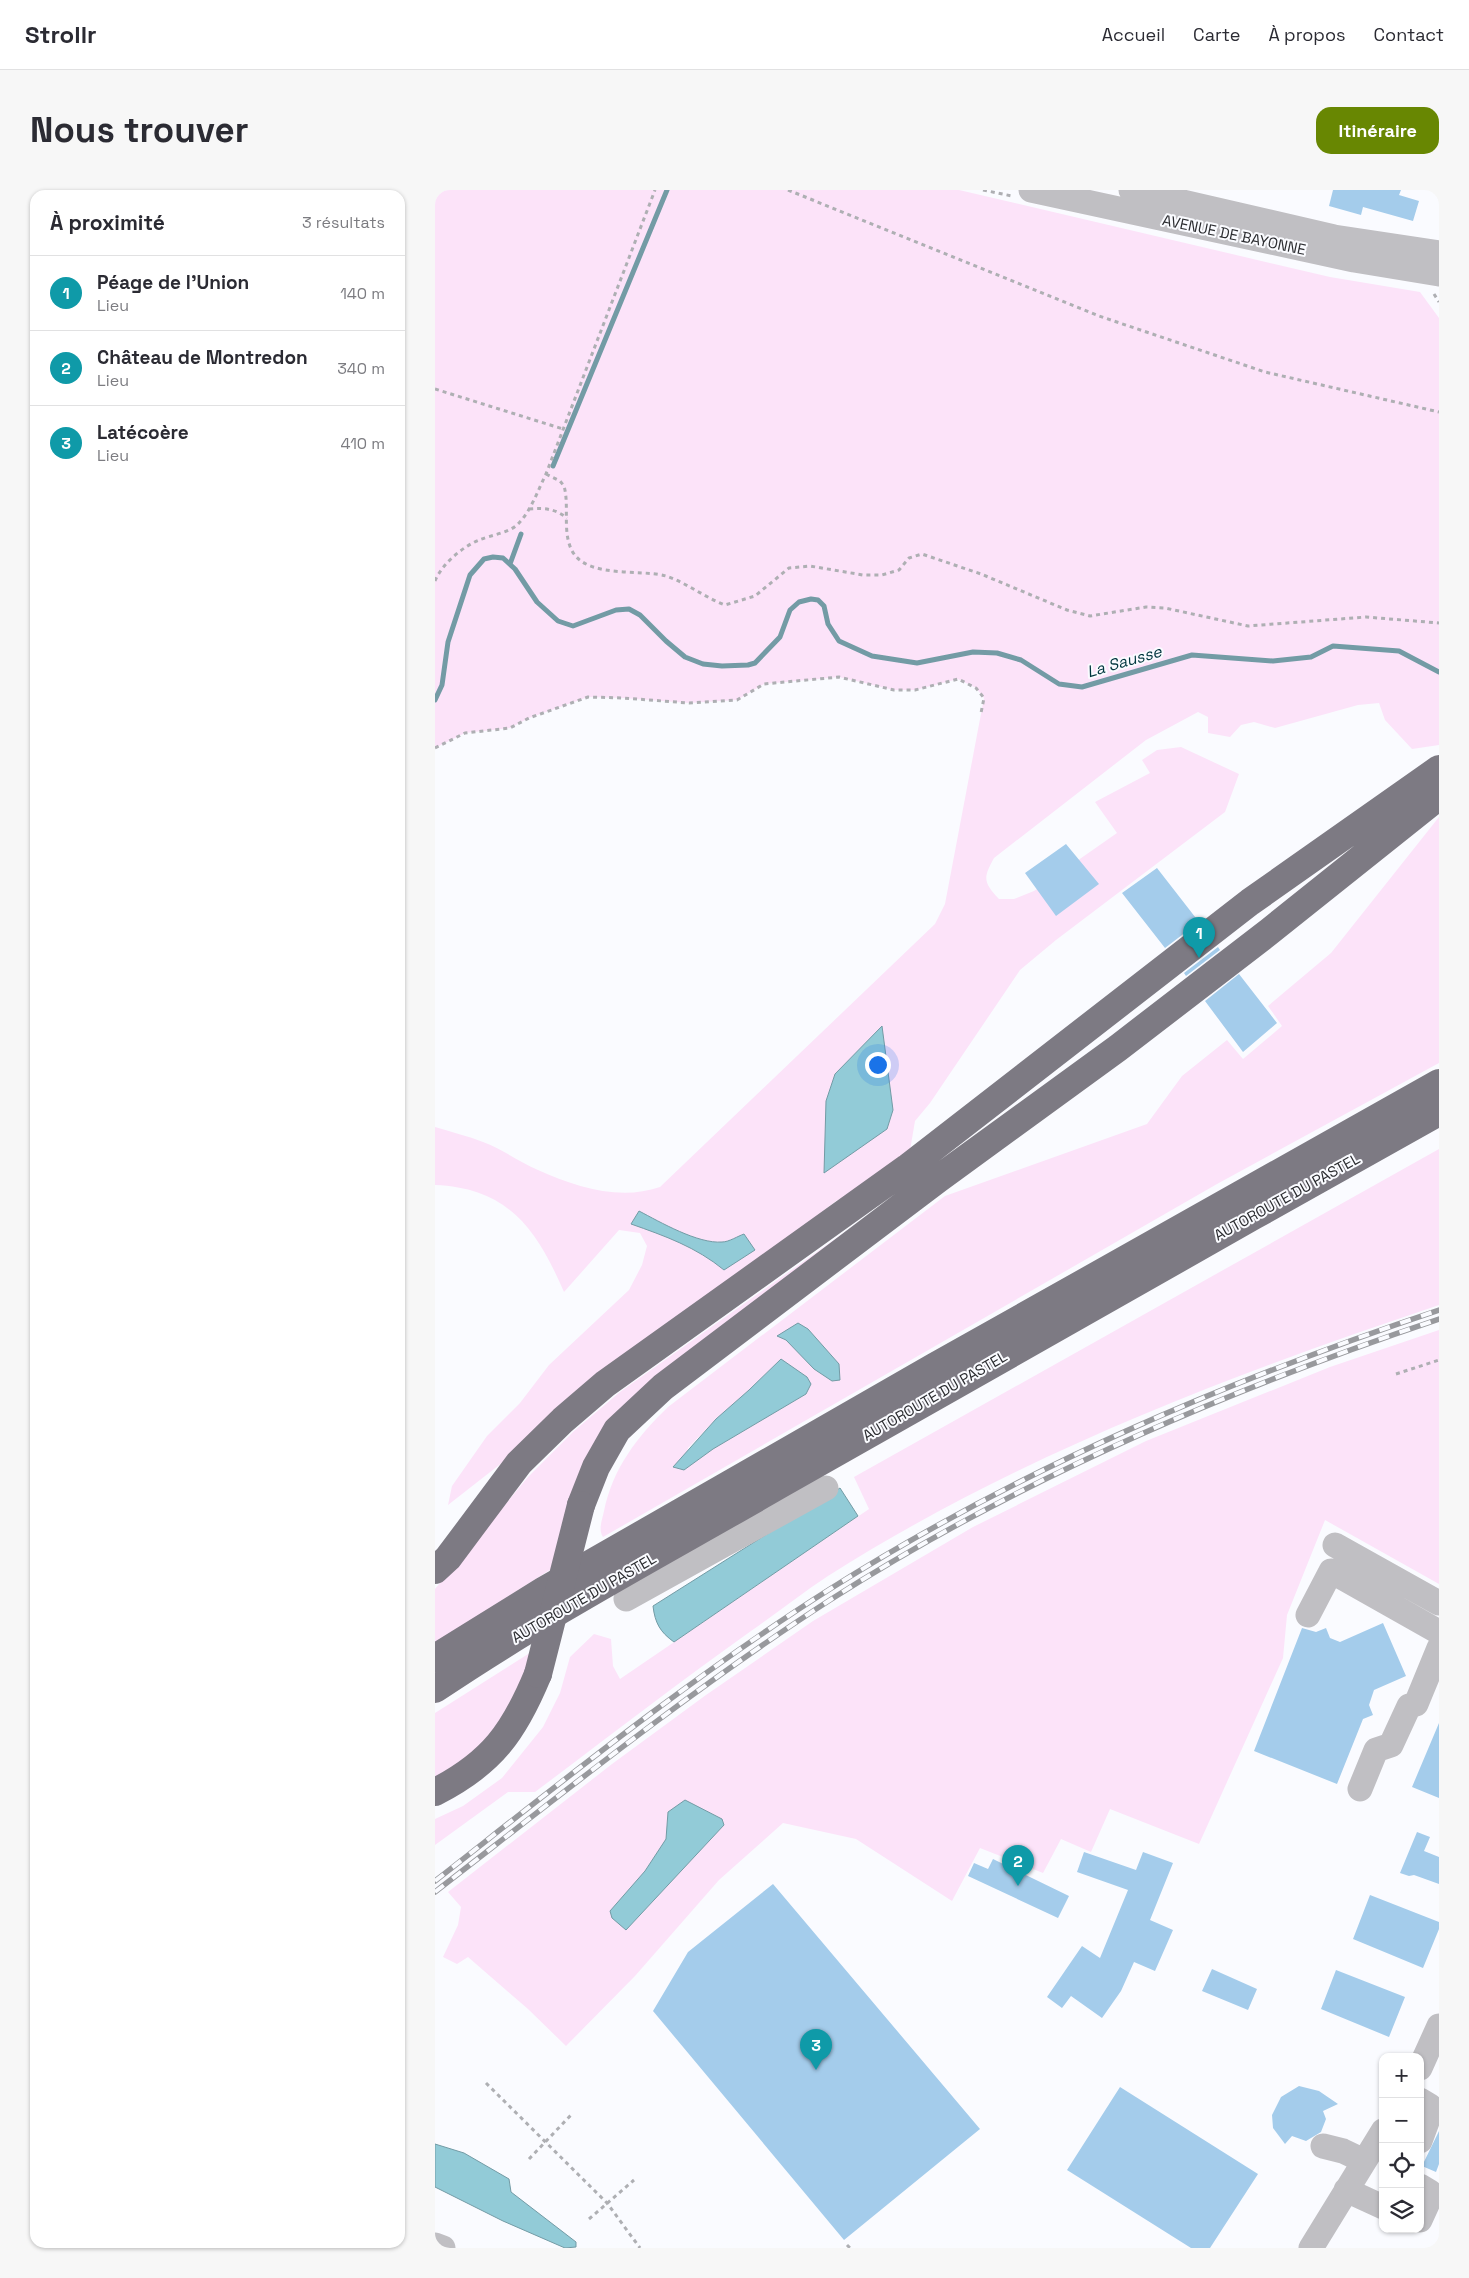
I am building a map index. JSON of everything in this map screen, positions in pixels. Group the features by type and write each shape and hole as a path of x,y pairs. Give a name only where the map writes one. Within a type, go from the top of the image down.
{"highway":[{"path":"435,1570 448,1558 519,1463 563,1420 605,1384 907,1168 1251,902 1439,769"},
{"path":"435,1792 470,1772 489,1756 507,1736 525,1706 538,1674 581,1505 596,1467 617,1430 663,1387 930,1185 1117,1048 1270,931 1439,796"},
{"name":"AUTOROUTE DU PASTEL","path":"435,1658 543,1591 917,1377 1439,1083"},
{"name":"AUTOROUTE DU PASTEL","path":"435,1688 483,1656 969,1376 1439,1112"}],"street":[{"name":"AVENUE DE BAYONNE","path":"1031,190 1166,203 1334,237 1439,253"},
{"name":"AVENUE DE BAYONNE","path":"1131,190 1166,203 1354,260 1439,274"},
{"path":"640,1565 626,1599 826,1488"},
{"path":"1335,1545 1439,1603"},
{"path":"1308,1615 1331,1570 1439,1632"},
{"path":"1360,1789 1376,1750 1391,1745 1409,1706 1416,1704 1439,1648"},
{"path":"1424,2059 1439,2026"},
{"path":"1424,2102 1430,2106 1431,2111 1424,2130"},
{"path":"1311,2248 1379,2137"},
{"path":"1323,2146 1343,2150 1364,2161"},
{"path":"1424,2188 1430,2192 1430,2198 1424,2211"},
{"path":"1346,2190 1379,2205"},
{"path":"1424,2226 1439,2232"},
{"path":"435,2245 443,2248"}],"path":[{"path":"435,581 443,566 466,548 477,540 517,525 528,509 546,474 655,190"},
{"path":"788,190 1099,316 1265,372 1439,412"},
{"path":"435,389 563,429"},
{"path":"546,474 560,481 564,486 569,539 574,554 591,566 665,576 695,588 725,605 755,596 789,568 810,566 863,575 882,575 899,570 909,558 922,554 981,574 1067,610 1090,616 1146,606 1165,608 1248,626 1367,617 1439,623"},
{"path":"528,509 549,508 559,511 567,518"},
{"path":"435,748 465,733 510,728 529,718 588,697 689,703 737,700 764,684 839,677 894,690 915,690 958,679 976,688 984,698 981,713"},
{"path":"1396,1374 1439,1360"},
{"path":"486,2083 607,2203 640,2248"},
{"path":"529,2159 571,2115"},
{"path":"589,2219 634,2180"}],"shaded area":[{"path":"435,190 959,190 1330,277 1420,292 1439,318 1439,745 1412,749 1385,720 1379,703 1358,705 1275,728 1254,722 1241,725 1230,737 1208,733 1208,717 1198,712 1146,740 994,858 988,870 986,880 999,899 1014,899 1034,891 1117,833 1095,802 1150,773 1142,760 1157,750 1181,747 1239,774 1225,812 1056,940 1020,970 930,1103 915,1121 907,1168 836,1201 448,1505 452,1486 487,1436 520,1403 549,1365 629,1290 642,1265 647,1246 640,1233 619,1230 564,1292 543,1250 517,1216 483,1194 461,1188 435,1185 435,1127 483,1142 538,1170 583,1187 629,1193 660,1187 935,924 945,904 984,698 976,688 958,679 915,690 894,690 839,677 764,684 737,700 689,703 588,697 529,718 510,728 465,733 435,748"},
{"path":"1439,817 1439,1063 1217,1184 603,1537 601,1522 608,1495 620,1467 646,1430 668,1407 945,1196 1147,1124 1182,1076 1227,1040 1243,1059 1282,1026 1268,1006 1331,953","holes":["781,1359 806,1394 713,1449 684,1470 688,1448 716,1419"]},
{"path":"1439,1149 1439,1305 1281,1360 1203,1390 1049,1456 974,1493 900,1533 828,1576 697,1670 535,1792 508,1792 435,1845 435,1819 463,1806 502,1778 543,1727 560,1693 570,1657 594,1634 611,1639 613,1666 620,1679 869,1509 854,1477"},
{"path":"935,1168 630,1406 556,1566 435,1643 435,1589 528,1477 574,1431 620,1392"},
{"path":"1439,1330 1439,1584 1325,1520 1287,1615 1283,1658 1199,1844 1110,1809 1091,1852 1061,1839 1043,1873 980,1848 952,1901 856,1839 783,1823 719,1880 635,1976 566,2046 528,2009 468,1957 457,1964 443,1957 458,1925 461,1907 448,1892 612,1764 706,1695 813,1621 973,1527 1146,1441 1330,1367","holes":["668,1812 722,1819 724,1825 626,1930 645,1871 666,1839"]},
{"path":"536,1649 492,1743 435,1784 435,1713"}],"water":[{"path":"882,1026 893,1110 887,1129 824,1173 826,1101 835,1074"},
{"path":"639,1211 702,1240 725,1242 744,1234 755,1250 724,1270 691,1249 631,1224"},
{"path":"798,1323 808,1329 839,1364 840,1380 832,1381 814,1369 786,1340 777,1336"},
{"path":"781,1359 807,1377 811,1384 806,1394 713,1449 684,1470 673,1467 716,1419"},
{"path":"840,1488 858,1516 674,1642 665,1635 657,1622 653,1606"},
{"path":"685,1800 722,1819 724,1825 626,1930 612,1918 610,1911 645,1871 666,1839 668,1812"},
{"path":"435,2144 464,2153 509,2179 511,2192 576,2242 576,2247 565,2248 503,2221 435,2187"}],"building":[{"path":"1333,190 1401,190 1399,195 1419,201 1413,221 1363,207 1361,215 1329,206"},
{"path":"1066,844 1099,884 1056,916 1025,873"},
{"path":"1157,868 1199,922 1165,948 1122,893"},
{"path":"1218,947 1220,950 1186,976 1184,973"},
{"path":"1239,974 1277,1023 1243,1052 1205,1001"},
{"path":"1383,1623 1406,1676 1374,1690 1369,1705 1373,1715 1363,1719 1337,1784 1254,1751 1302,1628 1316,1632 1326,1628 1330,1638 1340,1642"},
{"path":"1439,1723 1439,1798 1412,1787"},
{"path":"1417,1832 1430,1837 1424,1851 1439,1857 1439,1884 1414,1875 1409,1876 1400,1873"},
{"path":"1084,1852 1136,1870 1143,1852 1173,1863 1150,1920 1173,1930 1155,1971 1134,1962 1121,1991 1102,2018 1071,1996 1062,2008 1047,1997 1082,1946 1100,1958 1128,1890 1077,1872"},
{"path":"993,1859 1069,1896 1058,1918 968,1876 974,1863 988,1869"},
{"path":"773,1884 980,2129 844,2240 653,2011 688,1952"},
{"path":"1370,1895 1439,1922 1439,1929 1423,1968 1353,1939"},
{"path":"1212,1969 1257,1989 1248,2010 1202,1991"},
{"path":"1336,1970 1405,1997 1389,2037 1321,2009"},
{"path":"1299,2086 1319,2091 1338,2104 1323,2111 1326,2119 1321,2132 1306,2141 1292,2136 1285,2144 1273,2128 1272,2115 1281,2097"},
{"path":"1120,2087 1258,2174 1210,2248 1191,2248 1067,2170"},
{"path":"1439,2131 1439,2164 1436,2172 1424,2167 1424,2162"}],"waterway":[{"path":"553,466 667,190"},
{"path":"510,564 521,534"},
{"name":"La Sausse","path":"435,700 442,685 448,642 470,575 484,559 493,557 503,558 515,569 537,602 558,621 573,626 616,610 629,609 640,615 685,657 703,664 722,666 755,663 780,637 790,610 799,602 811,599 818,600 824,606 828,624 839,641 872,656 917,663 973,652 997,653 1021,660 1059,684 1082,687 1192,655 1273,661 1311,657 1333,646 1399,651 1439,672"}],"railway":[{"path":"435,1881 678,1693 778,1623 902,1545 975,1505 1126,1431 1281,1367 1359,1337 1439,1310"},
{"path":"435,1892 580,1779 728,1669 830,1600 902,1556 975,1515 1050,1477 1203,1407 1360,1346 1439,1319"}],"place":[{"name":"Péage de l'Union","path":"1199,958"},
{"name":"Château de Montredon","path":"1018,1886"},
{"name":"Latécoère","path":"816,2070"}]}
